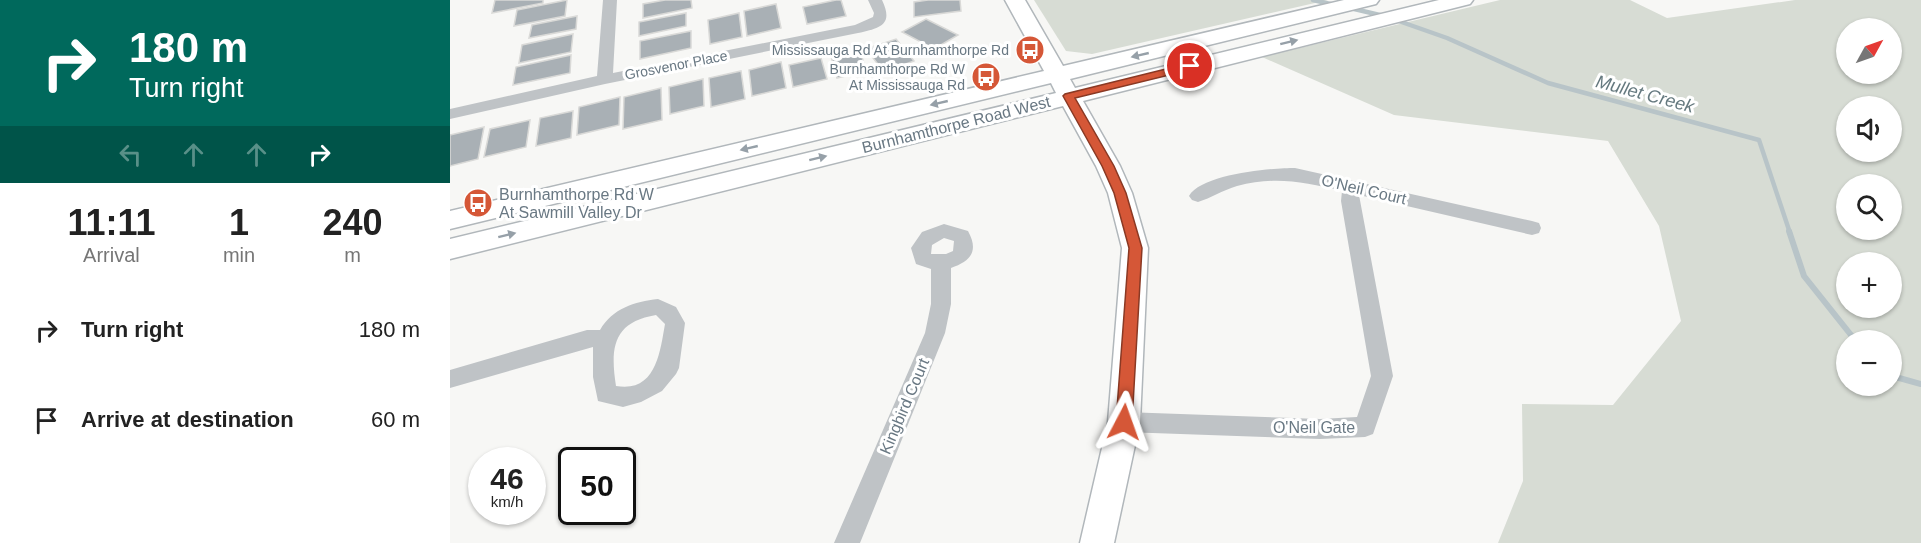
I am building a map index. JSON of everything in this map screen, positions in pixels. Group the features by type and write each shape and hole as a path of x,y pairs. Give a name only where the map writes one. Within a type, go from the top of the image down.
{"main road":[{"path":"1015,0 1108,166 1120,193 1135,248 1124,422 1097,543"},
{"name":"Burnhamthorpe Road West","path":"450,249 1063,86 1217,36 1369,0"},
{"name":"Burnhamthorpe Road West","path":"450,220 1063,86 1232,56 1463,0"}],"street":[{"path":"605,79 610,0"},
{"name":"Grosvenor Place","path":"450,114 605,79 858,29 875,24 880,19 881,13 875,0"},
{"name":"O'Neil Court","path":"1198,196 1215,186 1262,174 1295,174 1532,228"},
{"name":"O'Neil Gate","path":"1124,422 1320,429 1365,427 1382,376 1350,201 1351,186"},
{"name":"Kingbird Court","path":"847,543 935,333 941,304 941,264"},
{"path":"450,379 588,339 604,338"}],"shaded area":[{"path":"1034,0 1328,0 1092,54 1066,51"},
{"path":"1500,0 1630,0 1667,18 1795,0 1921,0 1921,543 1498,543 1523,481 1522,404 1613,405 1681,321 1659,226 1608,141 1394,115 1262,57"}],"building":[{"path":"495,0 543,0 543,3 492,13"},
{"path":"567,0 565,16 514,26 517,10"},
{"path":"665,0 691,0 692,8 643,18 643,4"},
{"path":"841,0 846,16 807,24 803,7"},
{"path":"960,0 961,11 914,17 914,2"},
{"path":"776,4 781,28 747,36 744,11"},
{"path":"686,13 686,26 639,36 639,22"},
{"path":"739,13 742,37 710,44 708,20"},
{"path":"577,16 576,29 529,38 532,25"},
{"path":"926,19 958,35 934,49 902,32"},
{"path":"691,31 691,48 640,59 640,41"},
{"path":"573,34 571,52 519,63 522,45"},
{"path":"896,39 914,61 884,72 866,49"},
{"path":"860,50 866,71 837,78 831,56"},
{"path":"571,55 570,73 513,85 516,67"},
{"path":"821,58 827,79 793,87 789,65"},
{"path":"781,62 786,88 752,96 749,70"},
{"path":"741,71 745,99 711,107 709,78"},
{"path":"703,79 704,106 670,114 669,87"},
{"path":"661,88 662,120 623,129 624,97"},
{"path":"620,97 619,125 577,135 579,107"},
{"path":"573,111 571,138 536,146 540,118"},
{"path":"530,120 526,147 484,157 490,129"},
{"path":"484,127 478,159 450,166 450,135"}],"waterway":[{"name":"Mullet Creek","path":"1313,0 1335,5"},
{"name":"Mullet Creek","path":"1350,8 1384,16"},
{"name":"Mullet Creek","path":"1393,19 1447,38 1548,83 1759,140 1790,233"},
{"name":"Mullet Creek","path":"1789,231 1804,276 1847,330"},
{"name":"Mullet Creek","path":"1902,379 1921,384"}],"place":[{"name":"Mississauga Rd At Burnhamthorpe Rd","path":"1030,50"},
{"name":"Burnhamthorpe Rd W At Mississauga Rd","path":"986,77"},
{"name":"Burnhamthorpe Rd W At Sawmill Valley Dr","path":"478,203"}],"route":[{"path":"1124,422 1135,248 1120,193 1108,166 1069,96 1190,66"}]}
